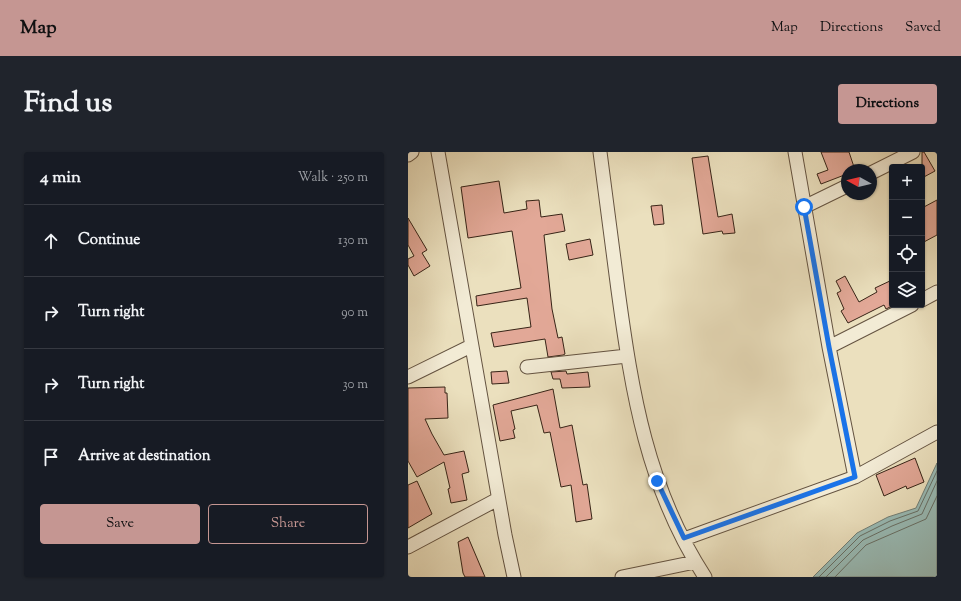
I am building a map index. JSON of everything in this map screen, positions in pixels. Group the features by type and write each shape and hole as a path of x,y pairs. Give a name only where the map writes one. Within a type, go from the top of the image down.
{"street":[{"path":"408,155 412,152"},
{"path":"438,152 498,499 514,577"},
{"path":"600,152 627,356 637,413 657,481 695,562 705,577"},
{"path":"794,152 829,347 855,477"},
{"path":"877,171 913,152"},
{"path":"804,207 841,189"},
{"path":"925,298 937,292"},
{"path":"829,347 906,308"},
{"path":"408,378 471,346"},
{"path":"527,367 627,356"},
{"path":"684,538 855,477 937,432"},
{"path":"408,547 498,499"},
{"path":"622,577 695,562"}],"water":[{"path":"937,463 937,577 813,577 857,533 888,517 916,508"}],"building":[{"path":"821,152 849,152 853,164 841,164 841,176 821,184 817,174 828,170"},
{"path":"922,152 924,152 935,171 925,176 925,164 922,164"},
{"path":"708,156 718,217 732,214 735,233 723,234 722,231 703,234 692,158"},
{"path":"499,181 504,213 527,209 526,201 539,200 541,217 562,214 565,231 544,235 552,309 558,338 562,337 565,354 563,355 548,357 545,339 494,347 491,333 531,327 527,298 477,306 476,296 521,288 512,231 468,238 461,187"},
{"path":"937,200 937,235 925,241 925,236 925,206"},
{"path":"662,205 664,224 654,225 651,206"},
{"path":"408,218 427,250 422,253 430,266 414,276 408,265 408,259 414,256 408,245"},
{"path":"590,239 593,255 569,260 566,244"},
{"path":"845,276 859,302 877,292 875,288 889,281 889,308 886,309 884,305 848,323 841,311 844,309 837,293 841,291 836,281"},
{"path":"507,371 509,383 492,384 491,372"},
{"path":"566,371 567,374 588,372 590,387 562,388 560,379 553,379 551,372"},
{"path":"445,387 445,393 447,393 448,418 425,419 444,455 464,451 469,472 462,474 467,500 451,503 448,489 450,488 444,462 417,477 408,461 408,388"},
{"path":"553,389 560,428 572,425 583,485 587,484 592,519 576,522 571,485 561,487 550,432 544,433 537,405 511,411 515,429 513,430 515,438 500,441 493,405"},
{"path":"915,458 924,482 907,489 906,486 884,496 876,475"},
{"path":"417,481 432,514 408,528 408,485"},
{"path":"468,537 485,577 465,577 463,573 458,542"}],"route":[{"path":"657,481 684,538 855,477 829,347 824,310 804,207"}]}
